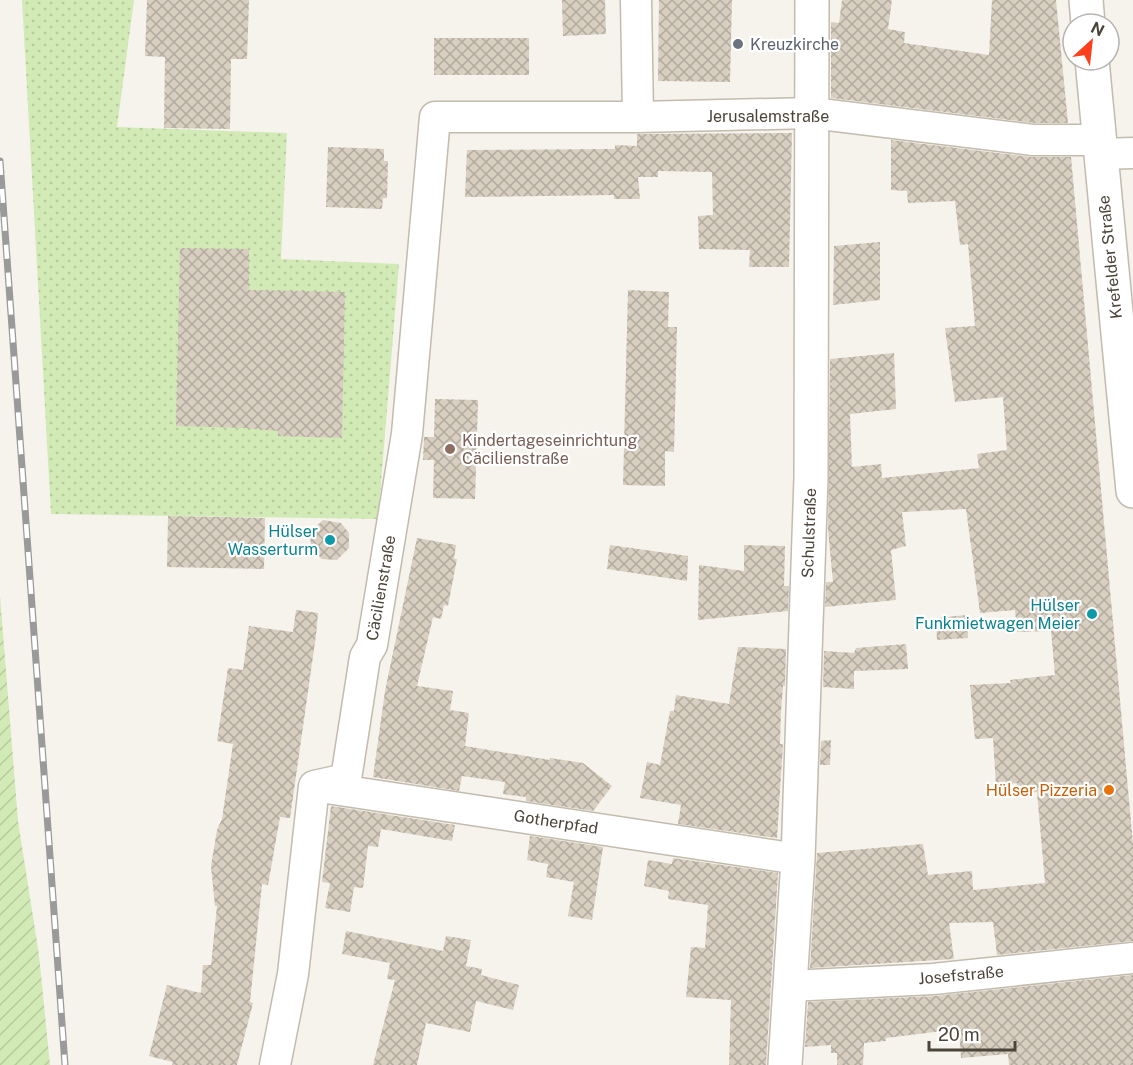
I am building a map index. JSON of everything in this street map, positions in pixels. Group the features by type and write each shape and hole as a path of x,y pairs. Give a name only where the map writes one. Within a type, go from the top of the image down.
{"street":[{"path":"636,0 638,117"},
{"name":"Schulstraße","path":"785,1065 798,859 811,478 812,0"},
{"name":"Krefelder Straße","path":"1093,72 1133,491"},
{"name":"Jerusalemstraße","path":"435,117 638,117 812,113 1100,147 1133,153"},
{"name":"Cäcilienstraße","path":"315,786 346,779 365,657 372,645 407,434 435,117"},
{"path":"275,1065 293,974 315,786"},
{"name":"Gotherpfad","path":"315,786 798,859"},
{"name":"Josefstraße","path":"789,986 933,979 1133,958"}],"green space":[{"path":"22,0 134,0 117,127 287,133 281,259 399,264 378,519 51,514"},
{"path":"0,596 18,821 39,955 50,1065 0,1065"}],"building":[{"path":"147,0 249,0 247,59 231,59 230,129 164,128 165,57 145,56"},
{"path":"562,0 605,0 606,34 563,36"},
{"name":"Kreuzkirche","path":"659,0 732,0 730,82 658,81"},
{"path":"842,0 892,0 888,29 905,32 904,43 989,55 992,0 1056,0 1061,72 1063,72 1068,123 1034,123 831,98 831,22 839,23"},
{"path":"434,38 529,38 529,75 434,75"},
{"path":"792,133 789,267 749,267 750,250 699,249 698,216 713,215 712,172 658,171 658,177 638,177 640,199 614,199 614,195 465,197 467,150 615,149 615,145 637,146 637,134"},
{"path":"891,140 1031,157 1071,157 1133,844 1133,941 997,955 993,922 949,923 954,959 810,968 817,853 923,844 928,875 972,871 973,890 1045,883 1037,792 1018,794 1017,783 996,785 993,738 975,739 970,685 1011,683 1010,680 1055,675 1051,631 1017,632 1015,610 980,613 966,509 902,512 906,546 891,550 896,600 825,607 826,582 833,582 828,530 830,359 894,353 896,409 850,414 852,467 881,464 882,478 979,468 977,454 1007,450 1003,397 955,402 945,328 975,326 968,244 960,245 955,201 908,203 907,191 891,190"},
{"path":"328,147 384,149 384,161 388,161 387,198 383,198 382,209 326,207"},
{"path":"880,242 880,300 833,305 834,246"},
{"path":"180,248 249,249 249,290 345,292 342,438 278,436 278,431 244,428 176,426"},
{"path":"628,290 669,292 668,327 677,327 674,452 665,451 665,486 623,485"},
{"name":"Kindertageseinrichtung Cäcilienstraße","path":"435,399 478,400 475,499 433,498 434,460 423,460 424,437 434,437"},
{"path":"168,516 265,518 264,569 167,567"},
{"name":"Hülser Wasserturm","path":"323,520 341,523 349,533 349,548 337,560 322,559 311,548 310,532"},
{"path":"417,538 456,545 454,559 457,559 448,606 444,605 441,619 433,617 417,686 453,691 450,710 469,713 465,746 583,763 612,786 593,811 526,801 526,797 503,794 505,782 462,776 459,791 373,777 385,691"},
{"path":"610,545 688,556 687,581 607,569"},
{"path":"744,545 785,546 784,586 789,586 788,611 698,620 699,565 744,571"},
{"path":"296,610 318,613 316,635 290,818 280,817 268,885 262,884 250,1002 253,1003 237,1065 172,1065 173,1062 149,1056 167,985 201,993 203,965 211,965 217,906 215,906 211,866 217,830 222,819 233,744 217,741 228,668 243,670 249,626 293,632"},
{"path":"967,615 968,638 937,640 936,618"},
{"path":"906,644 908,669 854,671 854,689 823,687 824,651 854,653 856,648"},
{"path":"738,647 786,649 785,686 783,686 781,711 780,744 783,744 777,838 678,824 681,805 640,798 647,762 660,765 670,711 674,711 676,695 729,704"},
{"path":"831,740 830,765 820,765 821,741"},
{"path":"331,806 455,825 452,841 381,829 378,847 368,846 363,888 354,887 350,912 325,908 330,883 322,882"},
{"path":"530,836 603,847 592,920 568,916 574,882 546,877 548,864 527,860"},
{"path":"673,858 778,873 766,1065 729,1065 731,1000 686,997 691,947 705,948 708,905 668,899 669,891 644,886 648,860 672,864"},
{"path":"346,931 443,951 446,936 471,940 466,966 482,969 481,975 519,985 513,1010 476,1001 470,1032 426,1023 417,1065 373,1065 395,980 387,979 390,963 342,954"},
{"path":"1133,975 1133,1065 1009,1065 1008,1054 961,1058 959,1029 864,1043 863,1065 837,1065 837,1053 831,1053 831,1045 805,1047 808,1002 935,996"}],"railway":[{"path":"0,161 65,1065"}],"place":[{"name":"Kreuzkirche","path":"738,44"},
{"name":"Kindertageseinrichtung Cäcilienstraße","path":"450,449"},
{"name":"Hülser Wasserturm","path":"330,540"},
{"name":"Hülser Funkmietwagen Meier","path":"1092,614"},
{"name":"Hülser Pizzeria","path":"1109,790"}]}
